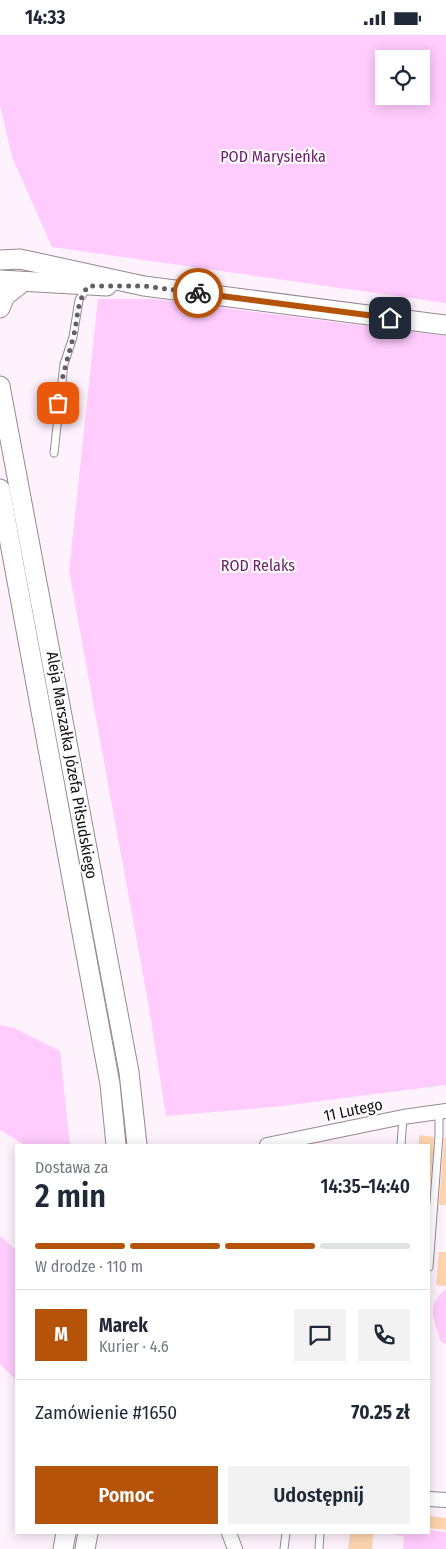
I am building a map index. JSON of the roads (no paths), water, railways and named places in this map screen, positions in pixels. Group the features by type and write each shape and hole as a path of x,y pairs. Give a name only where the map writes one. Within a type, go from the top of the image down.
{"main road":[{"path":"0,247 20,259 90,280"},
{"path":"0,260 20,259"},
{"path":"0,280 23,282 90,280 446,325"},
{"path":"0,308 5,296 23,282"},
{"name":"Aleja Marszałka Józefa Piłsudskiego","path":"0,385 42,600 127,1062 137,1144"},
{"name":"Aleja Marszałka Józefa Piłsudskiego","path":"0,489 110,1084 116,1144"},
{"path":"63,1549 66,1534"},
{"path":"85,1549 88,1534"}],"street":[{"name":"11 Lutego","path":"272,1144 402,1117 443,1111"},
{"path":"430,1499 446,1500"},
{"path":"229,1534 235,1549"}],"lane":[{"path":"54,453 64,364 73,337 79,300 90,280"},
{"path":"430,1254 439,1135 443,1111"},
{"path":"401,1144 402,1117"},
{"path":"284,1549 286,1534"},
{"path":"319,1549 320,1534"}],"park label":[{"name":"POD Marysieńka","path":"273,156"},
{"name":"ROD Relaks","path":"258,565"}]}
